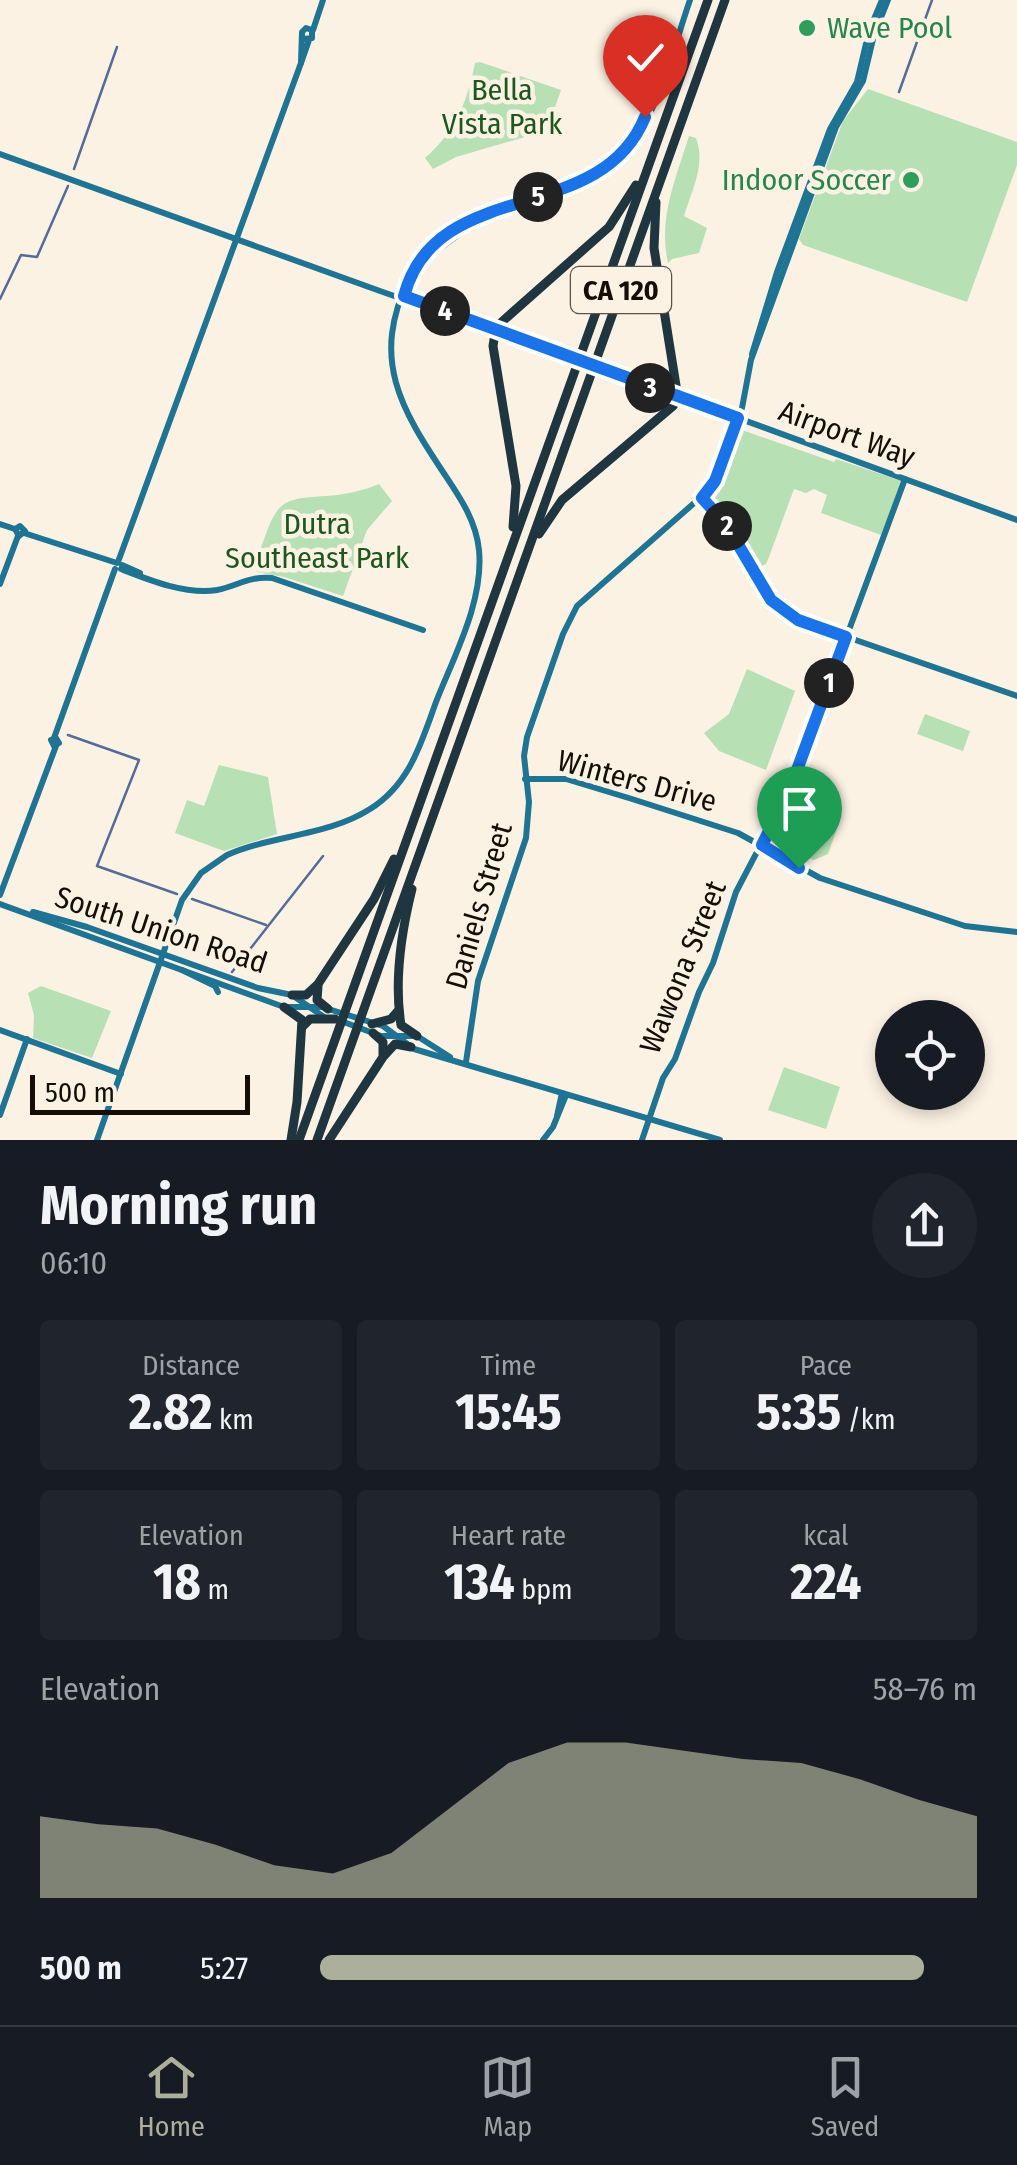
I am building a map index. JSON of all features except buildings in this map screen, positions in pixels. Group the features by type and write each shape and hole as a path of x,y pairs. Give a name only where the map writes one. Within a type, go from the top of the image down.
{"highway":[{"name":"CA 120","path":"295,1140 708,0"},
{"name":"CA 120","path":"316,1140 725,0"},
{"path":"500,578 516,504 493,331 609,227 624,208 655,146"},
{"path":"518,581 540,531 562,500 678,398 653,232 665,165"},
{"path":"417,1036 402,1026 400,959 409,900 458,746"},
{"path":"292,996 306,995 318,984 381,887 414,820"},
{"path":"318,984 316,998 333,1014"},
{"path":"284,1006 300,1016 295,1140"},
{"path":"380,1061 382,1040 369,1027 391,1020 399,1008"},
{"path":"301,1036 310,1018 333,1014"},
{"path":"329,1140 380,1061 395,1044 411,1047"}],"street":[{"path":"0,900 321,0"},
{"path":"98,1140 186,893 211,865 242,849 352,819 392,791 418,754 455,657 477,582 478,541 463,501 400,401 392,358 401,299 424,256 462,223 592,178 613,163 638,135 651,111 688,0"},
{"name":"Daniels Street","path":"466,1062 476,992 526,838 526,737 572,613 583,599 702,498 715,481 738,418 752,349 781,261 830,129 857,82 869,31 885,0"},
{"name":"Airport Way","path":"0,154 1017,520"},
{"name":"Wawona Street","path":"642,1140 663,1078 714,963 736,892 790,789 905,479"},
{"path":"702,498 726,524 771,600 798,620 1017,696"},
{"path":"0,524 192,590 272,578 423,630"},
{"path":"0,584 19,532"},
{"name":"Winters Drive","path":"525,779 548,777 579,783 738,833 809,873 852,889 966,926 1017,932"},
{"name":"South Union Road","path":"0,900 163,957 292,996 306,1006"},
{"name":"South Union Road","path":"163,957 177,966 284,1006 306,1006 369,1027 384,1027 411,1047 720,1140"},
{"path":"177,966 215,986 218,992"},
{"path":"222,982 234,980"},
{"path":"0,1030 122,1074"},
{"name":"South Union Road","path":"396,1036 417,1036 450,1058"},
{"path":"0,1115 27,1040"},
{"path":"543,1140 557,1118 564,1094"}],"green space":[{"name":"Bella Vista Park","path":"475,63 561,90 545,136 532,135 456,157 433,169 425,158 452,126 464,103"},
{"path":"868,89 1017,142 1017,165 967,302 803,245 799,239 843,121"},
{"path":"689,136 696,138 699,158 684,216 707,228 699,253 668,263 667,214"},
{"path":"742,430 902,481 881,535 821,513 827,495 814,489 806,493 794,489 766,564 758,568 710,499"},
{"name":"Dutra Southeast Park","path":"379,484 392,501 367,530 343,596 257,572 258,557 271,522 287,502 346,494"},
{"path":"747,669 795,691 766,770 719,751 704,733 729,714"},
{"path":"925,714 970,731 963,751 917,734"},
{"path":"219,765 268,777 277,834 224,851 175,833 187,800 204,806"},
{"path":"798,804 838,826 828,854 814,860 786,850 788,820"},
{"path":"41,986 111,1011 92,1058 33,1038 34,1015 28,993"},
{"path":"784,1067 840,1087 826,1129 768,1110"}],"waterway":[{"path":"899,92 932,0"},
{"path":"74,169 117,47"},
{"path":"470,230 521,206 590,184 611,171 631,151 651,122"},
{"path":"0,299 21,255 37,257 68,186"},
{"path":"435,254 464,233"},
{"path":"413,287 429,262"},
{"path":"68,735 139,760 97,866 177,894"},
{"path":"232,972 323,856"},
{"path":"192,899 266,925"}],"place":[{"name":"Wave Pool","path":"807,28"},
{"name":"Indoor Soccer","path":"911,180"}],"route":[{"path":"645,117 627,148 592,178 478,216 443,237 417,266 404,296 738,418 715,481 702,498 726,524 771,600 798,620 846,637 782,810 762,845 799,868"}]}
